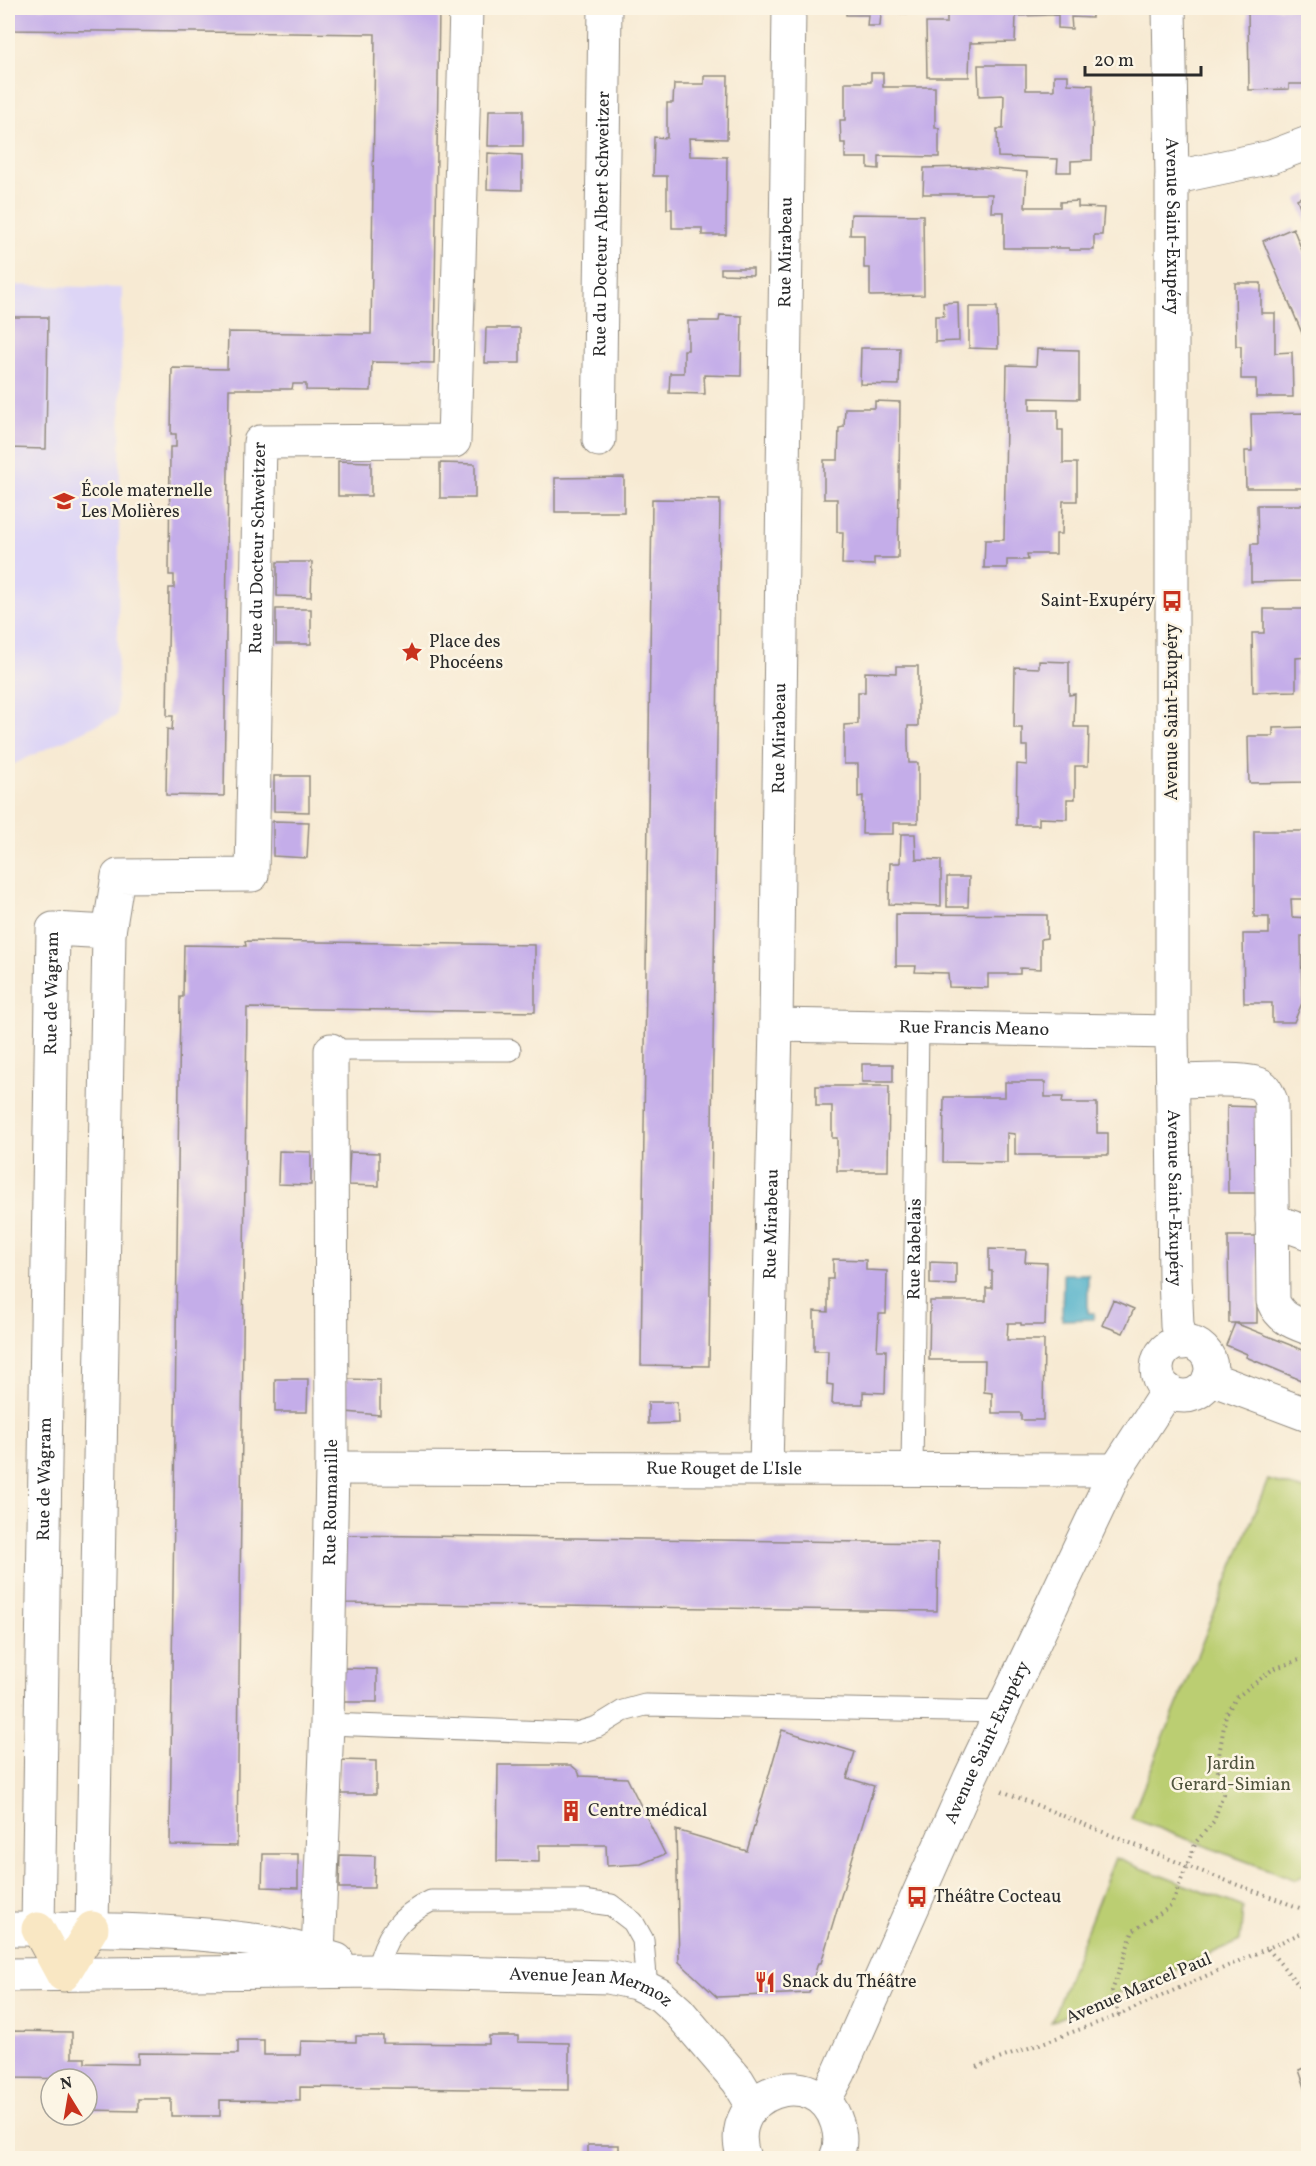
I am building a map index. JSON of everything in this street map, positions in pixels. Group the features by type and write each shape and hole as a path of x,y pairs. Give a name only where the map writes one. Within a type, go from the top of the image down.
{"street":[{"name":"Rue du Docteur Schweitzer","path":"109,933 118,876 252,876 260,442 454,441 466,8"},
{"name":"Rue du Docteur Albert Schweitzer","path":"599,440 605,8"},
{"name":"Rue Mirabeau","path":"766,1468 776,1025 789,8"},
{"name":"Avenue Saint-Exupéry","path":"1169,8 1172,178 1172,1032 1175,1278 1177,1326 1183,1342"},
{"path":"1172,178 1271,157 1308,142"},
{"name":"Rue de Wagram","path":"23,1929 53,929 109,933"},
{"path":"23,1929 63,1975 92,1928 109,933"},
{"name":"Rue Francis Meano","path":"776,1025 1172,1032"},
{"name":"Rue Roumanille","path":"318,1955 327,1724 332,1468 331,1050"},
{"path":"1174,1082 1247,1081 1259,1083 1266,1089 1271,1101 1272,1301 1277,1311 1285,1319 1308,1328"},
{"path":"1272,1220 1308,1233"},
{"path":"1183,1342 1191,1344 1206,1353 1209,1361 1209,1378 1206,1385 1192,1395 1184,1396 1168,1390 1158,1377 1158,1361 1168,1348 1183,1342"},
{"path":"1209,1378 1308,1415"},
{"name":"Avenue Saint-Exupéry","path":"824,2102 970,1778 1116,1470 1168,1390"},
{"name":"Rue Rouget de L'Isle","path":"332,1468 1116,1470"},
{"name":"Avenue Jean Mermoz","path":"23,1929 92,1928 269,1942 377,1971"},
{"name":"Avenue Jean Mermoz","path":"8,1975 377,1971 608,1977 636,1983 660,1995 678,2011 738,2080 753,2106"},
{"path":"744,2158 740,2134 744,2119 753,2106 769,2094 788,2089 801,2090 824,2102 835,2116 840,2133 839,2151 836,2158"}],"lane":[{"name":"Rue Rabelais","path":"912,1469 918,1027"},
{"path":"331,1050 510,1050"},
{"path":"327,1724 576,1733 597,1727 623,1711 645,1705 1002,1712"},
{"path":"377,1971 381,1951 392,1932 413,1910 431,1901 583,1901 611,1905 633,1922 643,1940 647,1989"}],"path":[{"path":"1119,2015 1112,1991 1133,1931 1171,1906 1196,1842 1214,1821 1223,1794 1217,1767 1226,1714 1237,1697 1273,1669 1308,1658"},
{"path":"970,1778 1187,1866 1308,1911"},
{"name":"Avenue Marcel Paul","path":"977,2067 1119,2015 1308,1930"},
{"path":"1268,1949 1308,1996"}],"shaded area":[{"name":"École maternelle Les Molières","path":"8,285 122,288 117,715 8,767"}],"green space":[{"name":"Jardin Gerard-Simian","path":"1268,1480 1308,1491 1308,1872 1296,1880 1131,1818"},
{"path":"1115,1858 1243,1907 1240,1941 1051,2022"}],"water":[{"path":"1063,1274 1088,1274 1088,1313 1094,1313 1093,1319 1062,1320"}],"building":[{"path":"8,8 439,8 434,363 372,362 371,391 306,390 306,384 293,384 292,389 229,389 224,796 166,795 167,729 172,730 173,716 167,716 169,588 174,588 174,575 169,575 170,447 176,447 176,434 171,434 172,368 227,369 228,332 371,334 375,34 8,30"},
{"path":"846,8 941,8 941,14 881,13 880,26 867,26 868,15 846,15"},
{"path":"970,8 987,8 987,14 998,13 998,8 1092,8 1092,18 1071,17 1072,29 1058,28 1058,15 1016,16 1015,42 970,43 969,77 927,77 926,23 947,23 947,13 970,13"},
{"path":"1248,8 1303,8 1303,26 1308,26 1308,84 1289,84 1289,89 1249,90"},
{"path":"978,65 1026,65 1026,90 1054,90 1054,75 1068,75 1068,84 1093,85 1092,160 1071,161 1071,172 1057,172 1058,159 998,157 997,129 1003,129 1004,95 979,96"},
{"path":"871,73 883,73 883,87 935,87 935,128 939,128 939,157 879,156 879,169 868,168 868,158 845,158 845,143 841,143 840,120 845,120 845,82 871,82"},
{"path":"704,76 728,76 727,139 689,138 690,156 727,157 726,235 702,235 702,228 672,228 672,209 667,209 667,176 653,176 654,137 667,138 667,103 673,103 674,84 704,84"},
{"path":"489,110 523,110 523,146 488,146"},
{"path":"488,153 522,155 522,190 487,189"},
{"path":"969,167 1027,172 1025,207 1060,207 1060,202 1078,201 1078,207 1104,208 1102,235 1094,235 1094,250 1004,248 1004,212 991,212 992,194 923,194 924,168"},
{"path":"1308,194 1308,227 1297,199"},
{"path":"851,214 923,215 924,295 870,296 870,268 864,268 864,235 850,235"},
{"path":"1293,228 1308,265 1308,338 1305,340 1263,241"},
{"path":"721,268 753,268 753,275 721,274"},
{"path":"1235,283 1261,283 1261,313 1275,313 1275,353 1292,352 1293,397 1256,397 1256,379 1241,379 1241,346 1236,346"},
{"path":"958,302 959,341 935,342 935,316 944,316 943,303"},
{"path":"969,307 997,307 998,349 969,348"},
{"path":"720,315 742,316 741,376 704,375 705,394 669,393 670,373 684,373 684,350 688,350 688,321 719,321"},
{"path":"8,317 48,317 46,449 8,448"},
{"path":"486,328 520,328 520,363 485,363"},
{"path":"861,348 900,348 899,385 860,384"},
{"path":"1037,349 1079,350 1079,399 1030,398 1030,410 1058,410 1058,430 1063,430 1063,463 1077,463 1077,501 1063,501 1062,534 1056,534 1056,554 1027,554 1028,560 1007,560 1007,568 984,568 985,540 1004,540 1007,365 1036,366"},
{"path":"875,401 900,402 898,558 874,558 874,565 842,564 843,532 837,532 837,499 824,499 824,460 838,460 839,428 844,427 845,408 875,408"},
{"path":"1308,413 1308,488 1246,488 1245,451 1252,451 1251,414"},
{"path":"338,461 371,462 371,496 338,496"},
{"path":"440,463 475,464 475,498 440,498"},
{"path":"624,477 624,512 555,512 555,478"},
{"path":"652,499 720,500 709,1366 641,1365"},
{"path":"1257,505 1305,505 1305,519 1308,519 1308,551 1305,551 1306,581 1251,582 1251,544 1258,544"},
{"path":"277,562 312,562 311,597 277,596"},
{"path":"276,609 311,609 311,644 276,644"},
{"path":"1264,609 1308,609 1308,657 1296,658 1296,691 1253,692 1252,633 1264,633"},
{"path":"1039,661 1069,662 1069,695 1075,694 1074,727 1089,727 1088,766 1075,766 1075,799 1067,799 1067,819 1039,818 1039,825 1016,825 1017,764 1027,765 1027,746 1022,746 1022,728 1014,728 1015,667 1039,668"},
{"path":"896,666 918,666 918,726 908,726 908,745 909,763 918,763 918,823 893,823 893,834 862,834 863,796 858,797 858,764 844,764 844,725 858,724 858,692 865,692 865,672 896,673"},
{"path":"1308,727 1308,782 1249,783 1248,736 1273,736 1273,728"},
{"path":"274,776 309,776 309,812 274,811"},
{"path":"273,821 309,822 307,858 273,856"},
{"path":"1254,831 1308,831 1308,899 1291,899 1292,917 1308,918 1308,936 1301,936 1302,1003 1294,1022 1272,1022 1272,1003 1244,1003 1243,934 1269,934 1269,917 1254,917"},
{"path":"901,834 915,834 916,859 941,860 941,906 889,904 890,863 900,863"},
{"path":"947,877 969,877 968,907 947,907"},
{"path":"8,886 10,886 10,945 8,945"},
{"path":"896,914 1047,915 1047,938 1041,939 1041,969 1020,968 1020,974 988,974 988,988 949,987 948,973 915,972 916,966 896,966"},
{"path":"245,941 535,945 535,1012 247,1008 237,1846 170,1845 180,997 183,997 184,945 246,946"},
{"path":"862,1064 893,1064 893,1082 862,1082"},
{"path":"1005,1082 1045,1082 1045,1097 1063,1097 1062,1103 1097,1103 1097,1133 1108,1133 1108,1155 1015,1155 1015,1134 1007,1133 1007,1163 943,1162 944,1097 1005,1097"},
{"path":"816,1086 889,1086 888,1171 837,1171 837,1138 832,1138 832,1106 816,1106"},
{"path":"1227,1106 1256,1107 1257,1193 1228,1193"},
{"path":"279,1151 311,1152 311,1185 278,1184"},
{"path":"350,1152 379,1153 379,1186 348,1185"},
{"path":"1228,1236 1257,1236 1257,1323 1229,1323"},
{"path":"989,1249 1026,1250 1025,1262 1047,1263 1045,1325 1008,1323 1007,1340 1044,1340 1043,1420 1021,1420 1021,1413 992,1413 992,1393 984,1392 985,1360 929,1360 930,1301 986,1301 986,1288 992,1288"},
{"path":"833,1259 866,1260 866,1270 887,1271 886,1314 879,1314 877,1350 886,1350 885,1393 863,1392 863,1404 832,1404 833,1385 827,1384 828,1351 814,1351 814,1311 828,1312 828,1279 833,1279"},
{"path":"930,1262 956,1263 956,1285 930,1284"},
{"path":"1113,1300 1134,1309 1123,1333 1102,1325"},
{"path":"1235,1323 1308,1352 1308,1383 1246,1357 1247,1354 1226,1345"},
{"path":"275,1379 308,1379 307,1412 275,1412"},
{"path":"346,1379 380,1380 380,1415 346,1412"},
{"path":"648,1402 677,1402 678,1423 648,1424"},
{"path":"343,1535 938,1543 937,1611 342,1603"},
{"path":"342,1668 377,1669 377,1702 342,1702"},
{"path":"782,1730 855,1752 847,1778 874,1786 821,1963 818,1963 809,1993 717,1997 679,1962 676,1830 747,1851"},
{"path":"341,1760 376,1761 376,1794 340,1794"},
{"name":"Centre médical","path":"498,1765 571,1765 580,1776 627,1778 665,1854 641,1864 607,1866 606,1845 539,1845 539,1862 497,1861"},
{"path":"263,1854 298,1854 298,1888 262,1887"},
{"path":"340,1855 375,1856 374,1888 339,1888"},
{"path":"8,2031 72,2032 72,2058 85,2058 85,2063 138,2064 138,2053 238,2054 238,2040 264,2040 264,2055 300,2055 301,2041 356,2042 356,2036 383,2036 383,2043 489,2044 489,2036 518,2036 518,2042 569,2043 569,2090 300,2087 300,2101 220,2100 220,2116 171,2116 171,2099 138,2099 138,2111 99,2110 99,2067 39,2067 39,2078 8,2078"},
{"path":"1308,2066 1308,2096 1299,2070"},
{"path":"588,2145 619,2145 619,2158 588,2158"}],"place":[{"name":"École maternelle Les Molières","path":"64,501"},
{"name":"Saint-Exupéry","path":"1172,601"},
{"name":"Place des Phocéens","path":"412,652"},
{"name":"Centre médical","path":"571,1811"},
{"name":"Théâtre Cocteau","path":"917,1897"},
{"name":"Snack du Théâtre","path":"765,1982"}]}
